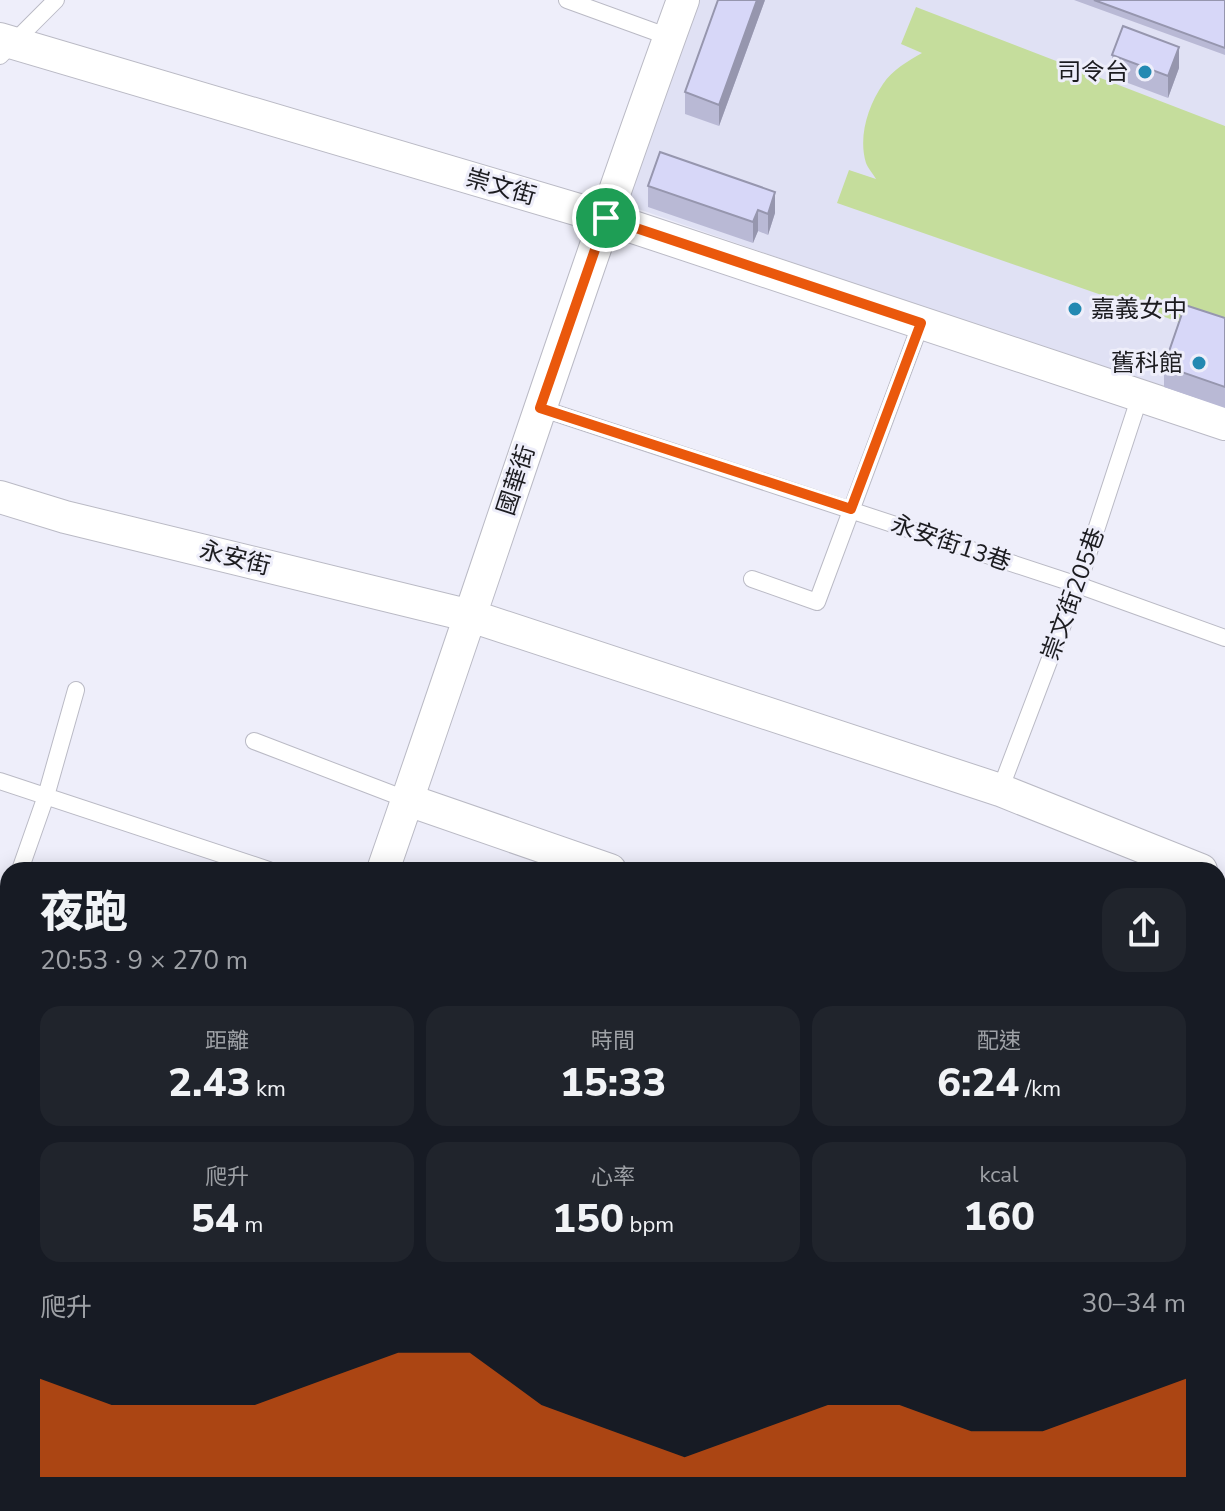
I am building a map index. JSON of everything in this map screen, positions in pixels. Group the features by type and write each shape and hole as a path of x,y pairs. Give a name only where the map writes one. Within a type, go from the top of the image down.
{"street":[{"name":"國華街","path":"386,862 683,0"},
{"name":"崇文街","path":"4,46 606,218 1225,424"},
{"name":"永安街","path":"0,497 65,517 471,616 1000,790 1181,862"},
{"path":"408,800 587,862"}],"lane":[{"path":"4,46 56,0"},
{"path":"567,0 669,37"},
{"path":"752,579 817,602 921,323"},
{"name":"崇文街205巷","path":"1000,790 1078,585 1140,396"},
{"name":"永安街13巷","path":"540,408 1078,585 1225,638"},
{"path":"23,862 46,796 76,690"},
{"path":"254,741 408,800"},
{"path":"0,781 245,862"}],"shaded area":[{"name":"嘉義女中","path":"700,0 1225,0 1225,413 624,204"}],"green space":[{"path":"916,7 1225,126 1225,338 837,203 849,170 876,179 864,153 866,122 873,102 887,79 922,53 901,44"}],"building":[{"path":"718,0 757,0 719,105 685,92"},
{"path":"1094,0 1225,0 1225,48"},
{"path":"1123,26 1179,47 1168,76 1112,55"},
{"path":"660,152 775,192 768,214 758,210 753,222 648,186"},
{"name":"舊科館","path":"1185,305 1225,318 1225,387 1164,366"}],"place":[{"name":"司令台","path":"1145,72"},
{"name":"嘉義女中","path":"1075,309"},
{"name":"舊科館","path":"1199,363"}],"route":[{"path":"606,218 921,323 851,509 540,408 606,218"}]}
